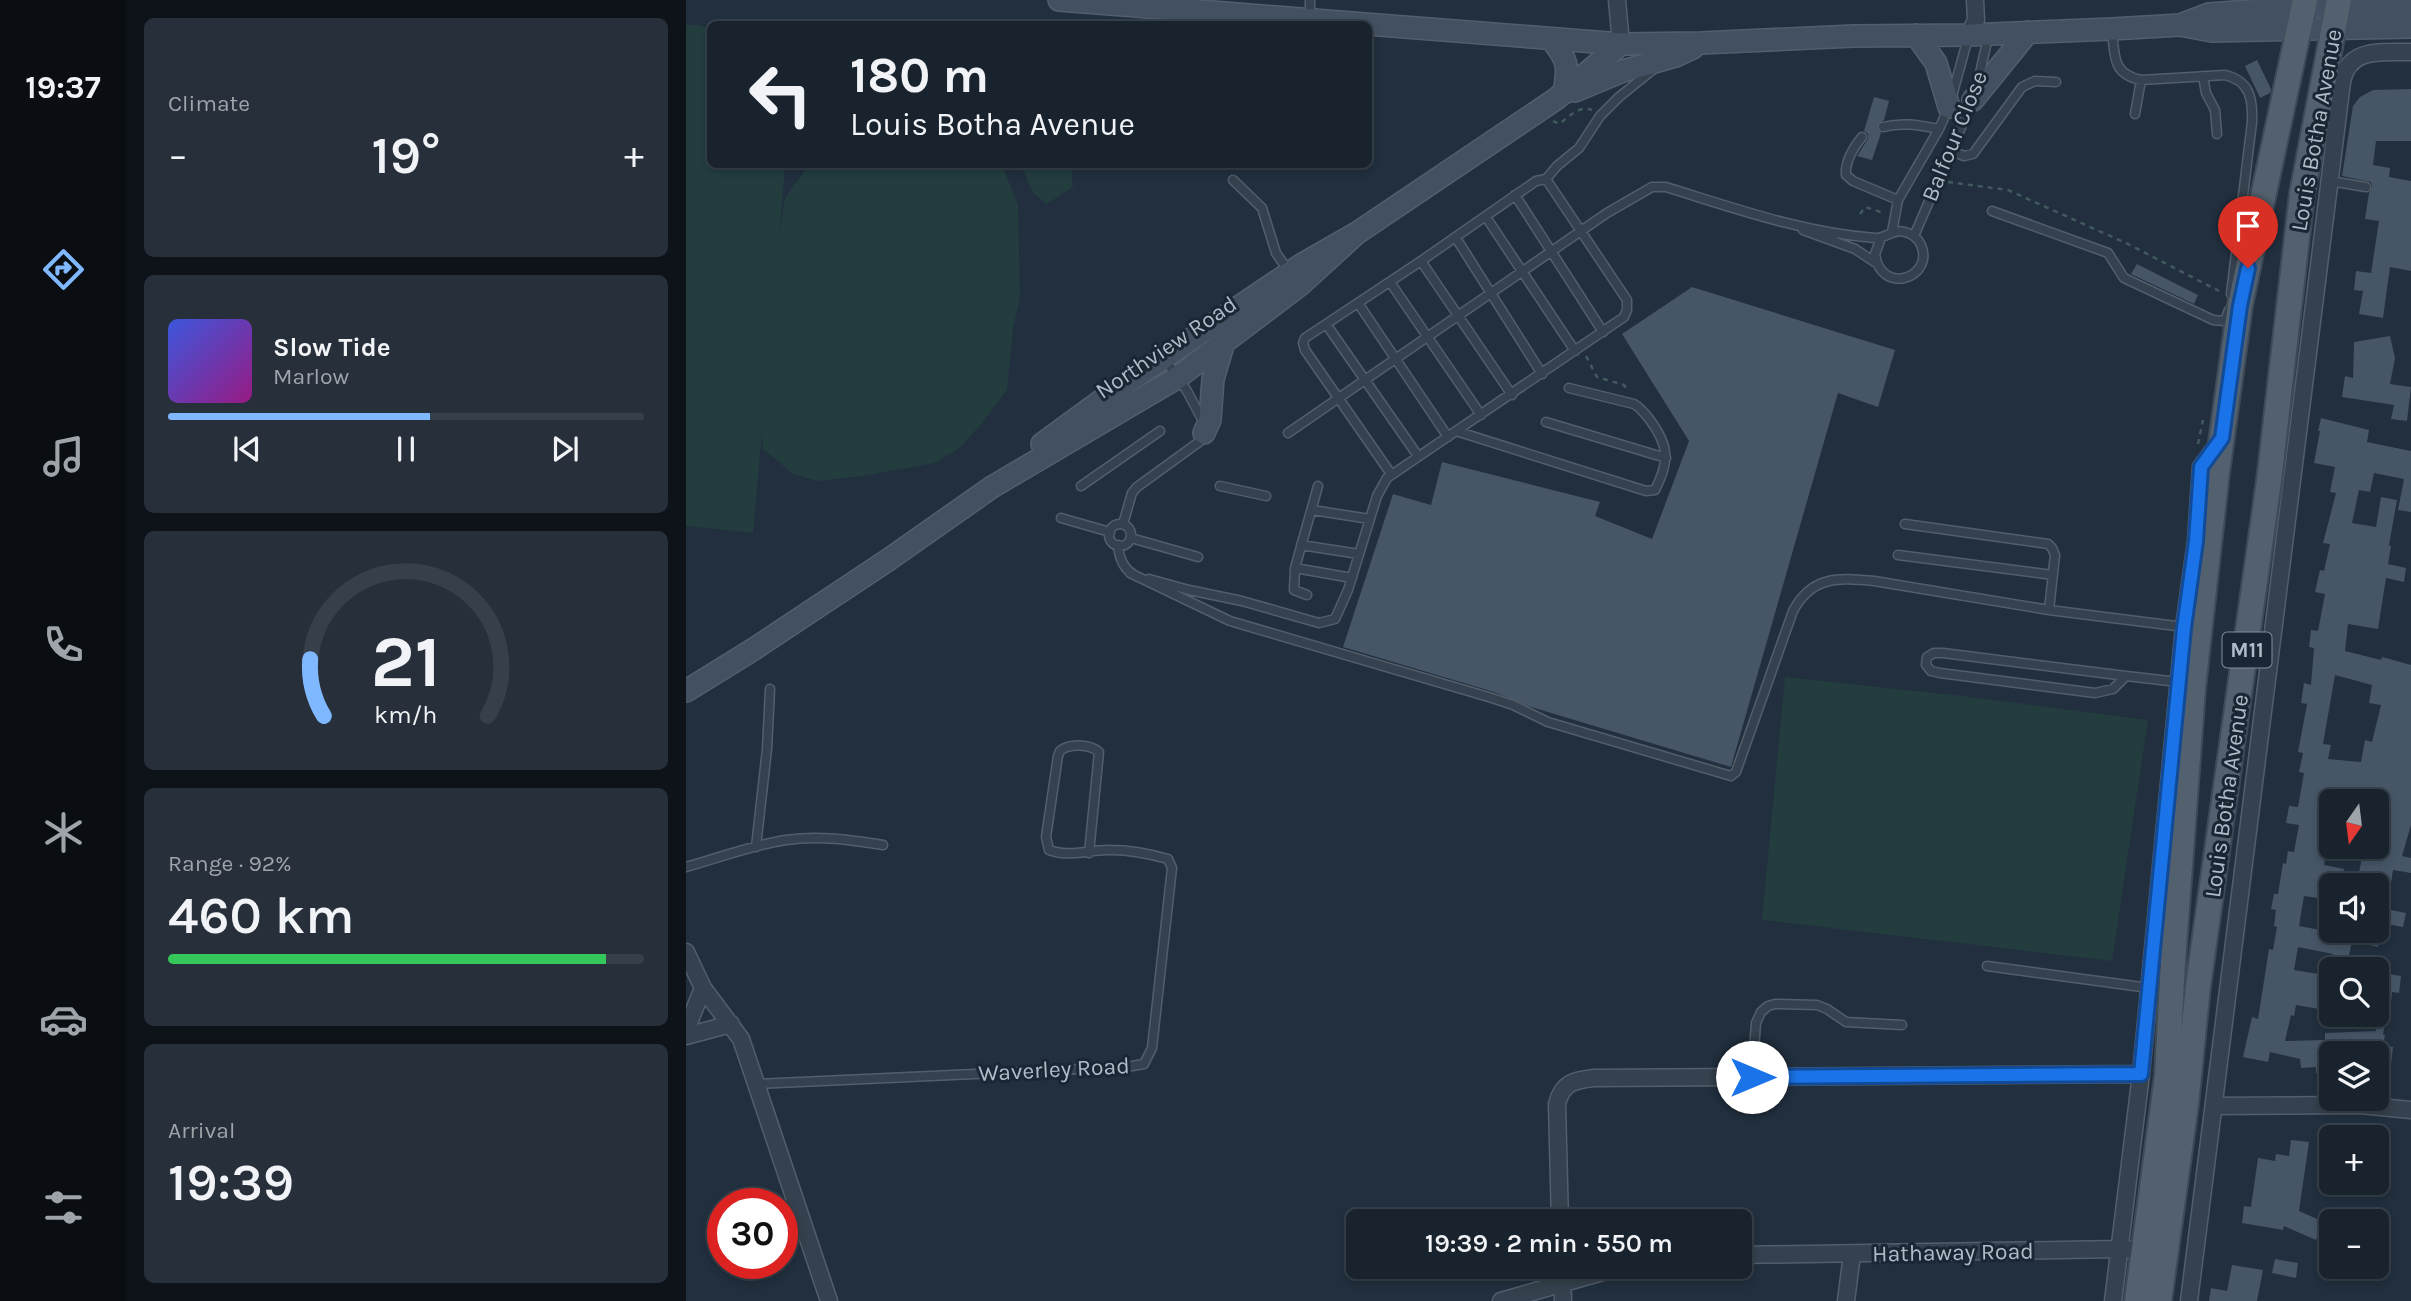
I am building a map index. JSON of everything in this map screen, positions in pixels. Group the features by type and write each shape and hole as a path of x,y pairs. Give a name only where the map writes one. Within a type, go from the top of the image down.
{"main road":[{"path":"1059,0 1310,10 1621,44 1916,35 1978,30 2028,32 2112,29 2180,24 2209,14 2258,6 2302,12 2411,7"},
{"path":"2180,24 2212,31 2302,12"},
{"name":"Louis Botha Avenue","path":"2137,1301 2167,1076 2193,688 2222,438 2240,306 2302,12"},
{"path":"2336,12 2411,27"},
{"name":"Louis Botha Avenue","path":"2159,1301 2143,1250 2186,1104 2198,986 2249,636 2290,315 2299,218 2323,138 2336,12"},
{"path":"1973,100 2028,32"},
{"path":"1916,35 1936,63 1949,107"},
{"path":"1551,38 1567,63 1567,75 1554,100"},
{"path":"1554,100 1623,71 1687,52 1701,43"},
{"name":"Northview Road","path":"992,487 1040,446 1113,392 1290,273 1357,233 1554,100 1621,44"},
{"name":"Northview Road","path":"686,691 888,560 992,487 1177,378 1300,285 1357,233"},
{"path":"1204,433 1210,419 1213,379 1224,342"}],"street":[{"path":"1616,0 1621,44"},
{"path":"1975,0 1978,30"},
{"name":"Louis Botha Avenue","path":"2189,1301 2330,181 2323,138 2348,64 2372,53 2411,52"},
{"name":"Louis Botha Avenue","path":"2113,1301 2143,1250 2141,1074 2178,682 2196,541 2201,467 2222,438"},
{"path":"686,952 703,988 741,1039 828,1301"},
{"path":"686,1030 703,988"},
{"path":"686,1036 732,1024"},
{"path":"1560,1209 1557,1114 1559,1096 1567,1084 1594,1078 2141,1074"},
{"path":"2214,1106 2370,1105 2411,1110"},
{"name":"Hathaway Road","path":"1752,1255 2143,1250"},
{"path":"1846,1301 1852,1254"},
{"path":"1501,1301 1553,1279"},
{"path":"1562,1279 1563,1301"}],"lane":[{"path":"1992,211 2108,253 2124,278 2213,320 2225,321 2231,297 2252,122 2252,101 2243,83 2235,77 2225,75 2141,80 2129,77 2117,65 2112,29"},
{"name":"Balfour Close","path":"1914,236 1973,100 1978,30"},
{"name":"Balfour Close","path":"1892,232 1898,200 1939,129 1978,30"},
{"path":"1391,474 1305,350 1305,338 1536,181 1546,179 1579,148 1600,116 1665,59"},
{"path":"2203,76 2206,93 2215,110 2217,134"},
{"path":"2135,114 2141,80"},
{"path":"1951,151 1964,156 1973,154 2028,82 2056,82"},
{"path":"1882,127 1910,123 1939,129"},
{"path":"1861,137 1846,166 1846,175 1853,181 1898,200"},
{"path":"1130,573 1319,623 1335,619 1352,578 1377,496 1391,474 1624,317 1627,300 1546,179"},
{"path":"1233,180 1262,208 1276,253 1290,273"},
{"path":"2330,181 2366,187"},
{"path":"1288,433 1607,213 1652,187 1667,187 1789,224 1855,249 1876,263 1886,275 1894,278 1910,276 1916,272 1923,257 1920,242 1907,232 1892,232 1881,238 1841,235 1789,224"},
{"path":"1515,195 1603,332"},
{"path":"1486,217 1578,349"},
{"path":"1455,237 1542,374"},
{"path":"1876,263 1877,246 1881,238"},
{"path":"1421,261 1512,395"},
{"path":"1390,282 1481,415"},
{"path":"1358,303 1452,434 1646,491 1651,492 1657,487 1667,449 1639,407 1569,388"},
{"path":"1326,324 1418,456"},
{"path":"1124,524 1132,493 1137,486 1199,442 1204,433 1203,420 1198,409 1164,358"},
{"path":"1546,422 1666,458"},
{"path":"1081,486 1160,431"},
{"path":"1220,486 1266,496"},
{"path":"1307,595 1294,590 1295,568 1318,486"},
{"path":"1312,510 1370,519"},
{"path":"1061,518 1110,532"},
{"path":"1124,524 1113,527 1110,537 1118,545 1118,555 1130,573 1230,621 1492,698 1548,722 1731,776 1736,772 1793,611 1801,595 1818,584 1846,579 1874,581 2049,610 2184,628"},
{"path":"1118,545 1128,542 1131,537 1131,532 1124,524"},
{"path":"1905,524 2048,544 2054,555 2049,610"},
{"path":"1131,537 1198,557"},
{"path":"1301,545 1359,554"},
{"path":"1899,555 2053,575"},
{"path":"1295,568 1352,578"},
{"path":"2126,676 2113,690 2095,693 1940,673 1931,671 1926,665 1927,657 1934,653 1943,653 2178,682"},
{"path":"756,847 767,750 770,689"},
{"name":"Waverley Road","path":"757,1084 1144,1064 1152,1048 1172,868 1168,859 1159,856 1110,850 1089,853 1062,853 1047,847 1046,837 1060,751 1068,746 1090,747 1097,750 1099,756 1089,853"},
{"path":"686,867 785,840 846,839 883,845"},
{"path":"1987,966 2149,988"},
{"path":"1752,1077 1756,1023 1761,1012 1768,1006 1817,1005 1846,1022 1902,1025"}],"path":[{"path":"1554,100 1554,123 1559,124 1585,108 1600,116"},
{"path":"1938,181 2008,190 2128,244 2231,297"},
{"path":"1860,214 1865,207 1894,217"},
{"path":"1578,349 1597,377 1629,389 1628,402"}],"green space":[{"path":"686,25 699,25 707,28 707,168 785,168 779,238 785,198 807,168 1003,168 1018,205 1020,297 1013,329 1007,390 961,447 935,463 817,481 793,474 763,449 762,432 753,533 686,526"},
{"path":"1022,168 1071,168 1073,187 1047,204 1033,193"},
{"path":"1785,677 2148,720 2112,961 1762,920"}],"building":[{"path":"2257,60 2271,89 2270,93 2260,98 2245,66"},
{"path":"2411,89 2411,141 2376,141 2373,165 2390,168 2389,177 2411,181 2411,271 2390,267 2383,318 2359,314 2363,291 2354,290 2356,271 2371,273 2379,221 2365,219 2371,182 2342,176 2353,106 2360,97 2373,90"},
{"path":"1874,97 1889,101 1884,120 1877,126 1881,133 1872,160 1857,156 1868,139 1868,134 1864,131"},
{"path":"2137,264 2198,295 2194,304 2131,274"},
{"path":"1692,287 1895,350 1878,407 1838,393 1731,767 1343,647 1393,494 1431,505 1442,462 1600,502 1595,516 1652,539 1689,441 1622,334"},
{"path":"2390,336 2395,358 2390,384 2411,387 2407,421 2391,419 2394,405 2342,397 2345,376 2353,378 2354,342"},
{"path":"2321,418 2369,430 2367,442 2411,451 2411,512 2398,510 2404,479 2374,473 2370,492 2359,490 2352,523 2376,527 2381,497 2397,500 2388,564 2406,568 2404,582 2386,578 2378,629 2348,624 2345,651 2411,665 2411,825 2402,856 2411,858 2411,873 2393,870 2391,883 2389,873 2359,873 2362,859 2389,859 2389,789 2319,789 2319,859 2325,859 2324,865 2344,869 2343,873 2319,873 2318,898 2304,896 2299,926 2319,930 2319,943 2352,943 2349,957 2332,957 2333,954 2298,947 2294,970 2319,974 2319,1009 2296,1005 2285,1041 2325,1040 2325,1033 2376,1031 2376,1027 2384,1027 2385,1035 2384,1041 2319,1041 2319,1073 2316,1073 2316,1067 2301,1068 2300,1059 2270,1052 2268,1062 2243,1057 2252,1017 2258,1019 2269,949 2273,950 2277,927 2274,926 2276,910 2271,909 2274,894 2278,894 2283,863 2286,864 2288,851 2294,852 2299,825 2286,823 2289,806 2298,807 2304,773 2299,772 2303,753 2298,752 2307,704 2301,703 2304,683 2311,685 2314,648 2309,647 2311,630 2318,631 2325,594 2315,592 2320,570 2324,571 2330,544 2323,543 2336,493 2330,492 2335,467 2314,463","holes":["2335,675 2372,685 2369,703 2381,705 2372,742 2365,740 2361,762 2328,759 2331,745 2323,744"]},
{"path":"2389,910 2406,913 2403,927 2389,924"},
{"path":"2361,943 2379,943 2378,947"},
{"path":"2389,974 2401,976 2399,993 2392,992 2391,1003"},
{"path":"2389,1047 2393,1047 2389,1074"},
{"path":"2291,1140 2309,1142 2299,1211 2319,1220 2316,1240 2284,1226 2283,1230 2242,1223 2244,1206 2251,1207 2258,1158 2275,1161 2276,1154 2289,1156"},
{"path":"2275,1259 2298,1263 2296,1278 2272,1273"},
{"path":"2232,1265 2263,1270 2257,1301 2209,1301 2211,1288 2227,1291"}],"route":[{"path":"1752,1077 2141,1074 2184,628 2196,541 2201,467 2222,438 2240,306 2248,268"}]}
